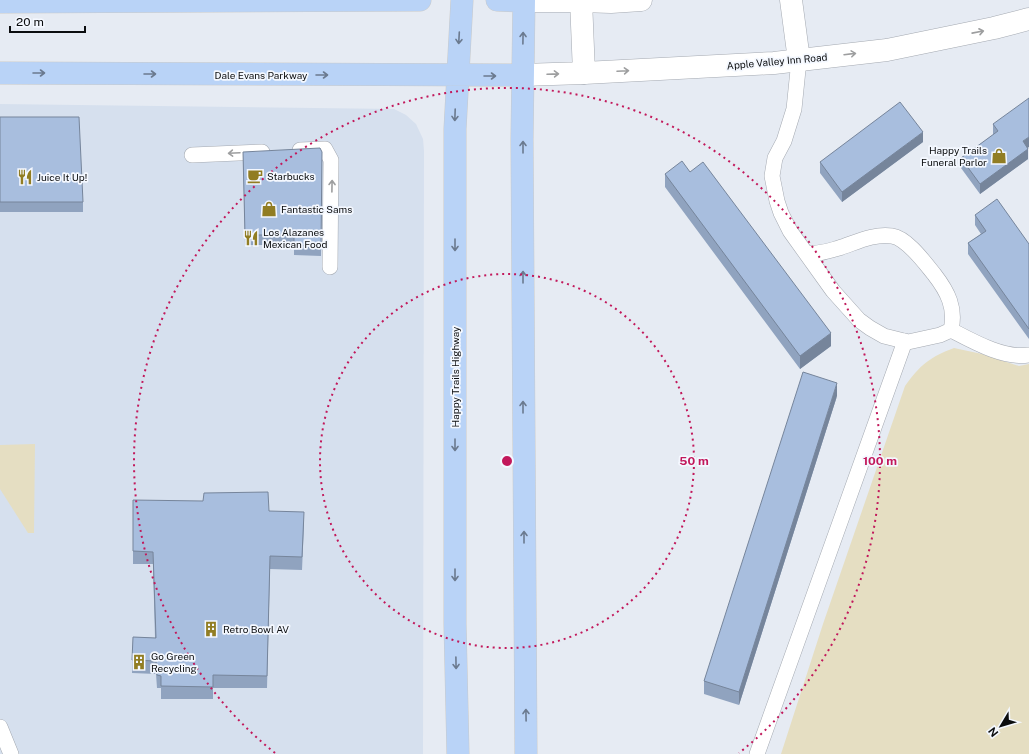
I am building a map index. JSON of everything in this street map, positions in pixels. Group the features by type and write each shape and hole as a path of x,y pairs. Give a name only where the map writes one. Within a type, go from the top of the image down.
{"main road":[{"path":"0,2 420,0"},
{"name":"Happy Trails Highway","path":"458,754 455,584 455,129 462,0"},
{"path":"497,0 524,0 522,75 526,754"},
{"name":"Dale Evans Parkway","path":"0,73 457,76 522,75"}],"street":[{"path":"524,0 581,0 611,2 640,0"},
{"path":"581,0 584,73"},
{"path":"790,0 798,60"},
{"name":"Apple Valley Inn Road","path":"522,75 774,63 887,50 994,28 1029,19"}],"lane":[{"path":"798,60 794,109 784,141 775,158 772,176 777,201 790,231 833,291 858,320 884,336 908,342 940,335 951,330 1002,353 1019,357 1029,355"},
{"path":"192,155 325,149 331,160 330,267"},
{"path":"806,254 829,251 866,238 892,236 900,238 928,266 949,296 953,311 951,330"},
{"path":"757,754 905,341"},
{"path":"0,727 11,754"}],"shaded area":[{"path":"0,104 394,109 406,115 416,124 423,139 424,151 423,754 0,754"},
{"path":"954,348 982,354 1019,366 1029,364 1029,754 781,754 823,624 905,386 926,362"},
{"path":"35,444 34,533 28,533 0,489 0,445"}],"building":[{"path":"1029,98 1029,137 1023,141 1028,149 980,184 961,158 998,131 993,124"},
{"path":"900,102 923,132 842,192 820,162"},
{"path":"0,117 79,117 83,202 0,202"},
{"path":"320,148 322,152 321,246 294,245 294,235 245,235 243,152"},
{"path":"682,161 690,172 703,162 831,333 800,356 665,174"},
{"path":"997,199 1029,244 1029,329 968,243 986,231 975,215"},
{"path":"803,372 837,383 739,692 704,681"},
{"name":"Retro Bowl AV","path":"268,492 269,511 304,512 302,557 270,556 267,676 213,675 213,687 161,686 161,676 157,675 156,661 132,660 133,637 156,638 153,552 133,551 133,500 203,501 204,493"}],"place":[{"name":"Happy Trails Funeral Parlor","path":"999,156"},
{"name":"Starbucks","path":"255,176"},
{"name":"Juice It Up!","path":"25,177"},
{"name":"Fantastic Sams","path":"269,209"},
{"name":"Los Alazanes Mexican Food","path":"251,238"},
{"name":"Retro Bowl AV","path":"211,629"},
{"name":"Go Green Recycling","path":"139,662"}]}
